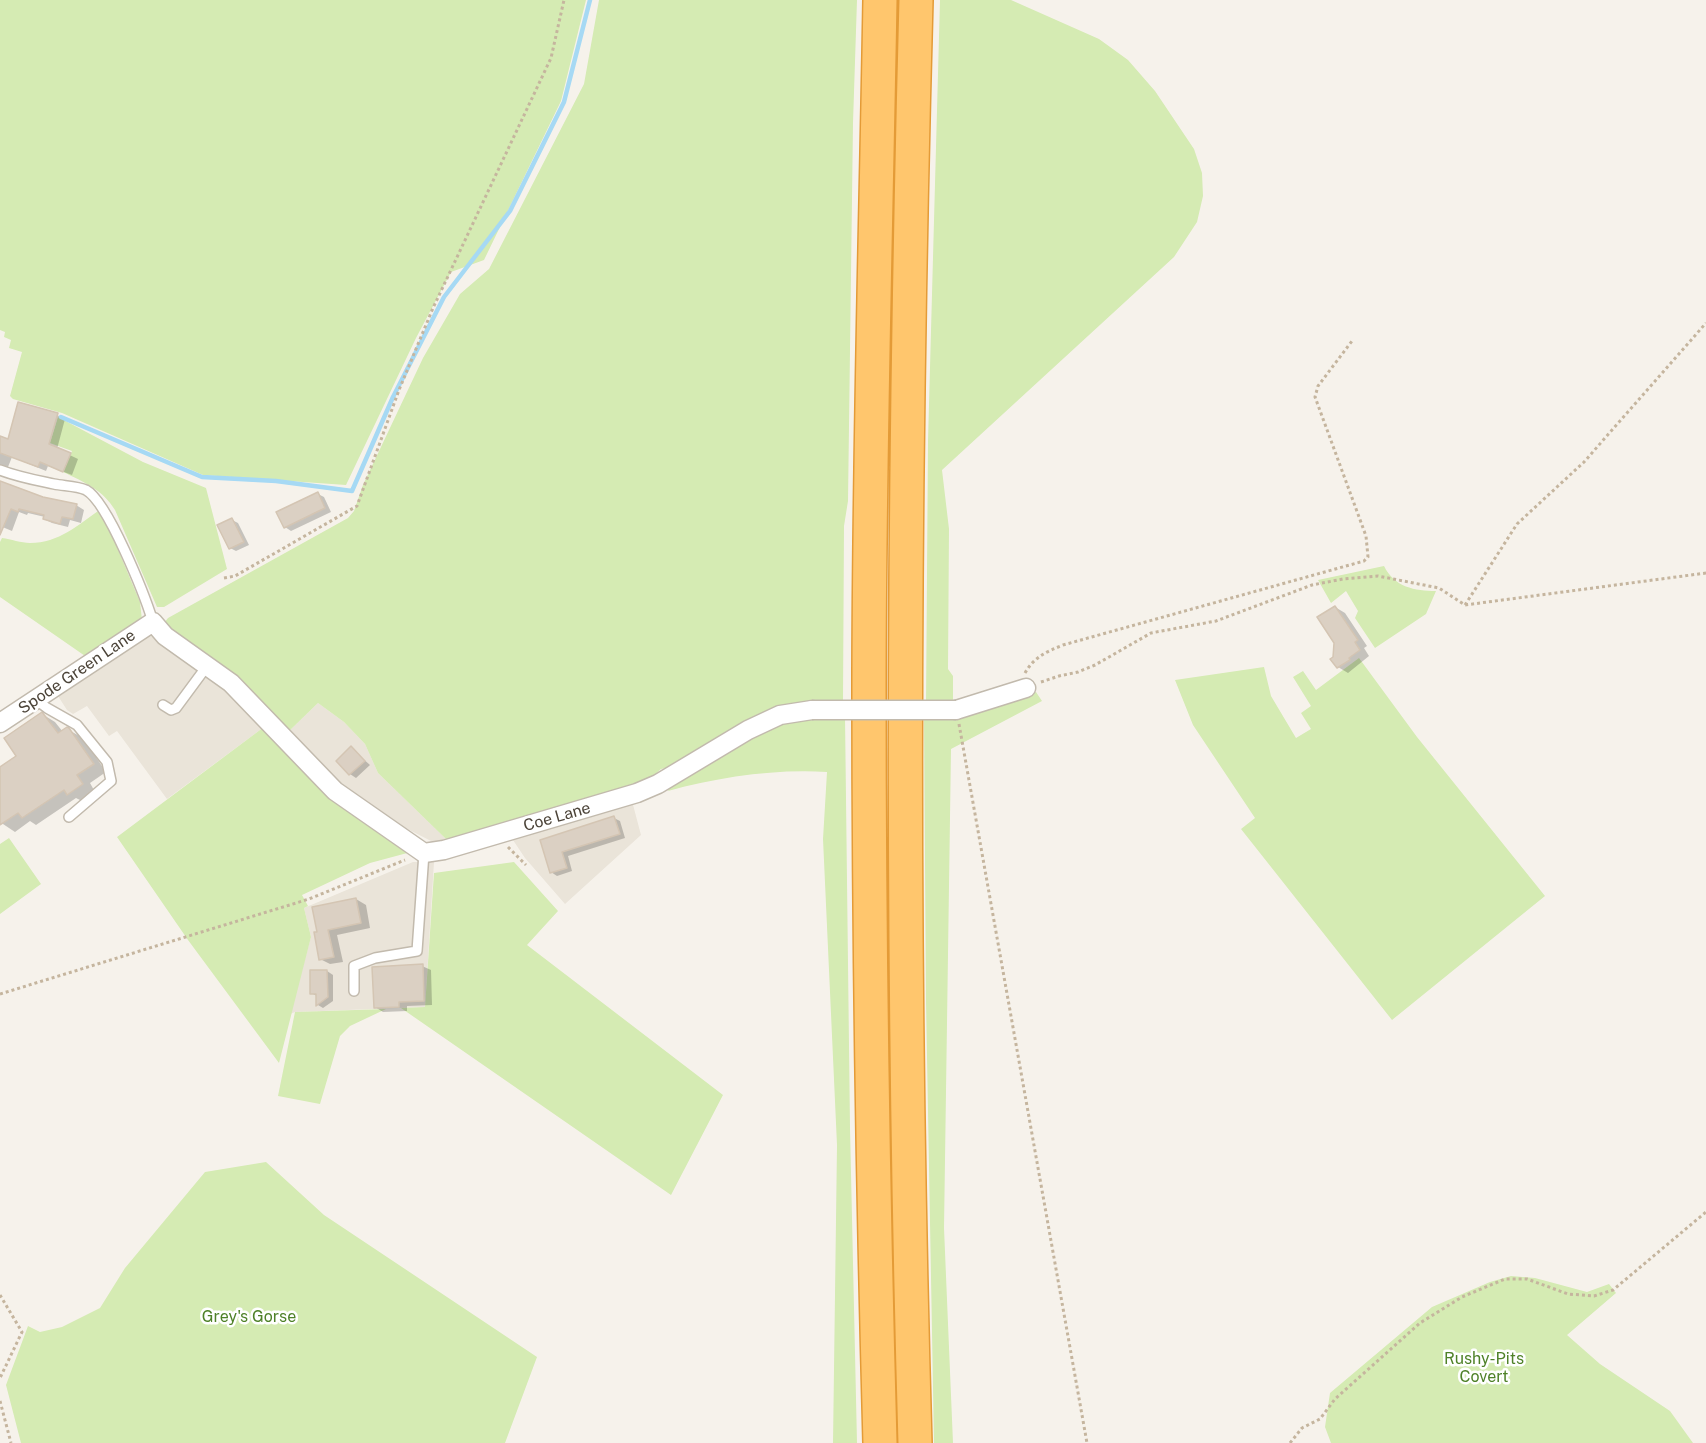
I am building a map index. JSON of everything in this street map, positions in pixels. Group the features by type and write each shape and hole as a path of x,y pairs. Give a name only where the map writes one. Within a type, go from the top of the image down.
{"highway":[{"path":"880,0 869,676 873,1142 880,1443"},
{"path":"915,1443 908,1133 904,687 916,0"}],"street":[{"path":"153,622 165,636 231,683 335,790 424,853"},
{"name":"Spode Green Lane","path":"0,723 153,622"},
{"name":"Coe Lane","path":"424,853 444,850 637,793 658,784 748,729 780,715 812,710 956,710 1024,689"}],"lane":[{"path":"0,470 21,478 84,489 95,496 147,600 153,622"},
{"path":"163,705 171,710 176,708 207,666"},
{"path":"35,699 77,725 107,762 111,781 69,817"},
{"path":"354,991 354,966 375,958 417,951 424,853"}],"path":[{"path":"224,578 235,576 357,506 399,390 432,308 551,58 564,0"},
{"path":"1465,605 1517,524 1584,462 1706,323"},
{"path":"1352,341 1318,386 1315,398 1366,536 1368,558 1063,645 1043,653 1031,663 1023,675 1024,689 1095,665 1151,633 1216,621 1312,585 1343,579 1378,576 1439,588 1465,605 1706,573"},
{"path":"956,710 1087,1443"},
{"path":"0,994 309,899 424,853"},
{"path":"1290,1443 1302,1428 1320,1419 1335,1399 1419,1323 1462,1297 1505,1279 1527,1280 1568,1294 1594,1296 1613,1290 1706,1212"},
{"path":"0,1295 22,1332 0,1378"},
{"path":"0,1401 11,1443"}],"shaded area":[{"path":"151,636 164,640 209,673 264,727 167,799 117,731 109,736 87,706 73,714 67,710 58,696 138,639"},
{"path":"318,703 344,722 365,744 378,773 447,840 435,843 378,814 337,785 286,734"},
{"path":"632,801 641,835 565,904 525,858 511,837"},
{"path":"413,862 434,862 425,1007 290,1014 311,937 304,908"}],"green space":[{"path":"0,0 586,0 561,101 484,260 451,272 416,338 346,485 203,475 62,413 13,399 10,396 22,352 9,348 11,340 4,337 5,332 0,330"},
{"path":"599,0 857,0 848,501 844,526 843,701 812,703 682,765 661,769 652,777 633,785 447,840 378,773 365,744 344,722 318,703 286,734 177,638 164,623 168,618 348,518 354,511 363,485 423,358 460,294 489,269 584,84"},
{"path":"940,0 1011,0 1099,39 1128,60 1155,91 1194,149 1202,173 1203,196 1197,222 1174,257 942,470 949,529 948,669 953,676 953,704 926,704 928,441"},
{"path":"58,417 143,462 206,488 227,569 164,607 157,607 115,510 105,497 92,487 63,472 72,451 50,443"},
{"path":"101,509 140,602 142,620 88,658 0,597 0,542 2,538 30,543 50,540 68,532"},
{"path":"1384,566 1393,579 1399,583 1413,589 1436,591 1426,614 1375,648 1355,618 1358,611 1346,591 1331,603 1318,580"},
{"path":"1359,658 1417,737 1545,896 1392,1020 1241,829 1255,818 1193,725 1175,680 1264,667 1271,696 1296,738 1311,729 1301,713 1311,706 1293,677 1303,671 1316,690"},
{"path":"1036,692 1042,701 951,749 944,1228 953,1443 934,1443 926,1001 924,717 1000,705"},
{"path":"845,716 850,1128 857,1443 833,1443 837,1145 823,839 827,772 747,775 668,791 673,782 779,720"},
{"path":"264,727 411,852 370,863 302,895 308,906 304,908 311,937 279,1063 188,940 117,837"},
{"path":"9,838 41,884 0,914 0,844"},
{"path":"514,862 558,911 527,945 723,1095 671,1195 401,1008 425,1007 434,873"},
{"path":"386,1009 350,1026 340,1036 320,1104 278,1096 295,1012"},
{"name":"Grey's Gorse","path":"266,1162 324,1215 537,1357 505,1443 21,1443 6,1385 28,1326 40,1332 62,1327 100,1308 125,1268 205,1172"},
{"name":"Rushy-Pits Covert","path":"1511,1276 1535,1278 1587,1292 1609,1284 1616,1293 1567,1335 1600,1364 1670,1411 1693,1443 1331,1443 1325,1427 1330,1393 1432,1307 1490,1282"}],"building":[{"path":"18,402 58,413 49,444 71,453 63,472 40,462 38,467 0,453 0,436 8,439"},
{"path":"0,481 43,497 77,504 73,519 62,517 60,524 43,519 44,515 11,509 0,535"},
{"path":"318,492 325,508 284,528 276,512"},
{"path":"232,518 244,542 229,549 217,525"},
{"path":"1335,606 1358,640 1355,642 1360,650 1337,668 1330,659 1333,657 1334,643 1317,617"},
{"path":"42,712 58,733 69,728 94,764 77,775 83,784 67,795 64,790 22,818 18,813 0,825 0,767 16,756 4,738"},
{"path":"351,746 365,761 349,775 336,761"},
{"path":"614,816 620,834 562,852 567,868 550,873 540,840"},
{"path":"356,898 361,923 328,930 334,957 319,960 312,907"},
{"path":"423,964 424,1001 399,1002 399,1007 374,1008 372,967"},
{"path":"310,970 327,970 328,997 316,1006 316,994 310,994"}],"waterway":[{"path":"61,417 202,477 276,481 352,491 393,397 444,297 510,211 564,102 590,0"}]}
